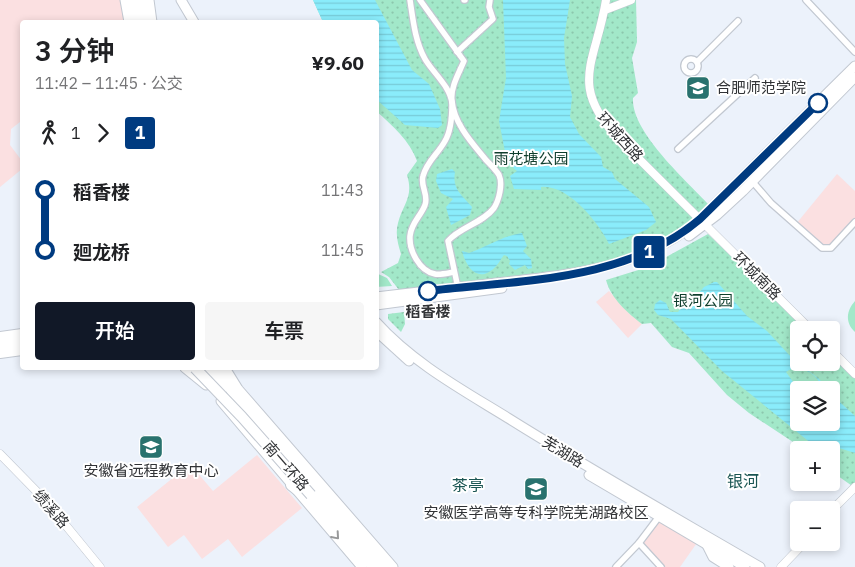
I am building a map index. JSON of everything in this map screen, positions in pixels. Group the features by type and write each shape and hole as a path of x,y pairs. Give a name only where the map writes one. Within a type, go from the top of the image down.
{"highway":[{"path":"133,0 137,20"},
{"path":"141,0 149,20"},
{"path":"0,339 20,336"},
{"path":"0,345 20,343"},
{"path":"0,356 20,353"},
{"name":"南一环路","path":"199,370 242,417 318,490 329,516 373,567"},
{"name":"南一环路","path":"217,370 235,396 384,567"},
{"path":"291,485 329,516"}],"main road":[{"path":"125,0 129,20"},
{"path":"149,0 149,20"},
{"path":"176,0 186,20"},
{"path":"181,0 193,20"},
{"path":"379,297 558,276 617,264 668,242 703,221 855,66"},
{"path":"379,305 606,273 658,253 703,221 752,181 855,77"},
{"name":"芜湖路","path":"379,325 399,345 425,366 661,514 706,545 745,567"},
{"name":"芜湖路","path":"379,334 398,353 435,380 661,514 760,567"},
{"path":"188,370 214,392"},
{"path":"199,370 214,392 291,485 362,567"},
{"path":"226,370 238,390 318,490 394,567"},
{"path":"706,545 713,557 729,567"}],"street":[{"path":"410,0 416,35 425,58 440,79 467,136 499,175 500,191 494,208 472,225 454,234 448,241 458,288"},
{"path":"420,0 464,61 453,88 451,121 445,141 424,170 421,182 426,196 426,205 414,221 410,236 413,253 421,267 434,274 454,272"},
{"path":"457,52 493,19 489,8 490,0"},
{"name":"环城西路","path":"606,0 589,71 592,102 609,129 703,221"},
{"path":"605,10 631,0"},
{"path":"806,0 855,52"},
{"path":"697,62 738,21"},
{"path":"678,149 755,78"},
{"path":"752,181 772,203 822,248 831,248 855,222"},
{"name":"环城南路","path":"703,221 802,321"},
{"path":"840,359 855,374"},
{"name":"绩溪路","path":"0,454 45,500 100,567"},
{"path":"840,502 855,489"},
{"path":"840,506 855,489"},
{"path":"616,567 639,544 661,514"},
{"path":"639,544 661,567"},
{"path":"775,567 791,551"},
{"path":"781,567 797,551"}],"shaded area":[{"path":"0,0 125,0 129,20 20,20 20,122 11,129 10,145 20,158 20,171 0,187"},
{"path":"837,174 855,191 855,222 831,248 822,248 796,224"},
{"path":"609,291 642,324 628,338 596,302"},
{"path":"257,455 302,508 242,557 228,539 202,559 184,535 168,547 137,507 190,464 213,491"},
{"path":"659,517 699,540 680,567 661,567 639,543"}],"green space":[{"name":"雨花塘公园","path":"313,0 636,0 637,42 632,58 638,93 633,98 635,111 641,126 650,140 674,169 709,205 683,229 642,251 608,262 578,269 399,290 389,277 381,272 398,263 401,254 397,239 397,227 409,195 407,175 417,161 405,140 379,114 379,20 322,20"},
{"name":"银河公园","path":"708,234 800,321 790,321 790,371 840,371 840,362 855,376 855,488 840,477 840,441 791,441 749,413 727,395 689,353 672,347 651,323 642,324 631,315 612,293 606,280 648,267"},
{"path":"379,274 387,278 392,286 379,287"},
{"path":"855,301 855,332 848,321 848,313"},
{"path":"404,312 405,324 401,332 388,319 388,314"}],"water":[{"path":"313,0 375,0 412,70 429,84 440,109 442,125 438,128 405,125 379,102 379,20 322,20"},
{"path":"503,0 570,0 564,38 565,64 572,96 570,117 579,134 601,157 603,167 612,172 615,179 649,207 656,222 646,230 609,244 598,226 581,206 562,192 541,187 541,190 514,189 510,176 517,171 507,162 499,121 506,78"},
{"path":"452,169 455,172 456,187 472,207 470,215 451,225 446,207 453,199 441,193 436,181 437,174"},
{"path":"522,233 527,246 523,251 531,259 532,268 528,269 525,265 515,270 509,264 510,261 507,256 504,255 491,271 480,274 475,273 471,269 464,258 462,251 469,253"},
{"path":"717,282 747,316 767,331 790,356 790,370 786,372 792,381 790,381 790,426 722,371 671,319 658,315 654,310 655,304 660,300 666,303 670,312 678,312 687,300 692,301 704,287"},
{"path":"840,402 855,416 855,453 840,448 840,441 807,440 796,431 840,431"}],"bus line":[{"name":"1","path":"428,291 558,276 604,268 656,249 690,228 700,219 738,184 818,103"}],"place":[{"name":"合肥师范学院","path":"698,88"},
{"name":"稻香楼","path":"428,291"},
{"name":"安徽省远程教育中心","path":"151,447"},
{"name":"安徽医学高等专科学院芜湖路校区","path":"536,489"}],"district":[{"name":"银河","path":"743,481"},
{"name":"茶亭","path":"468,485"}]}
